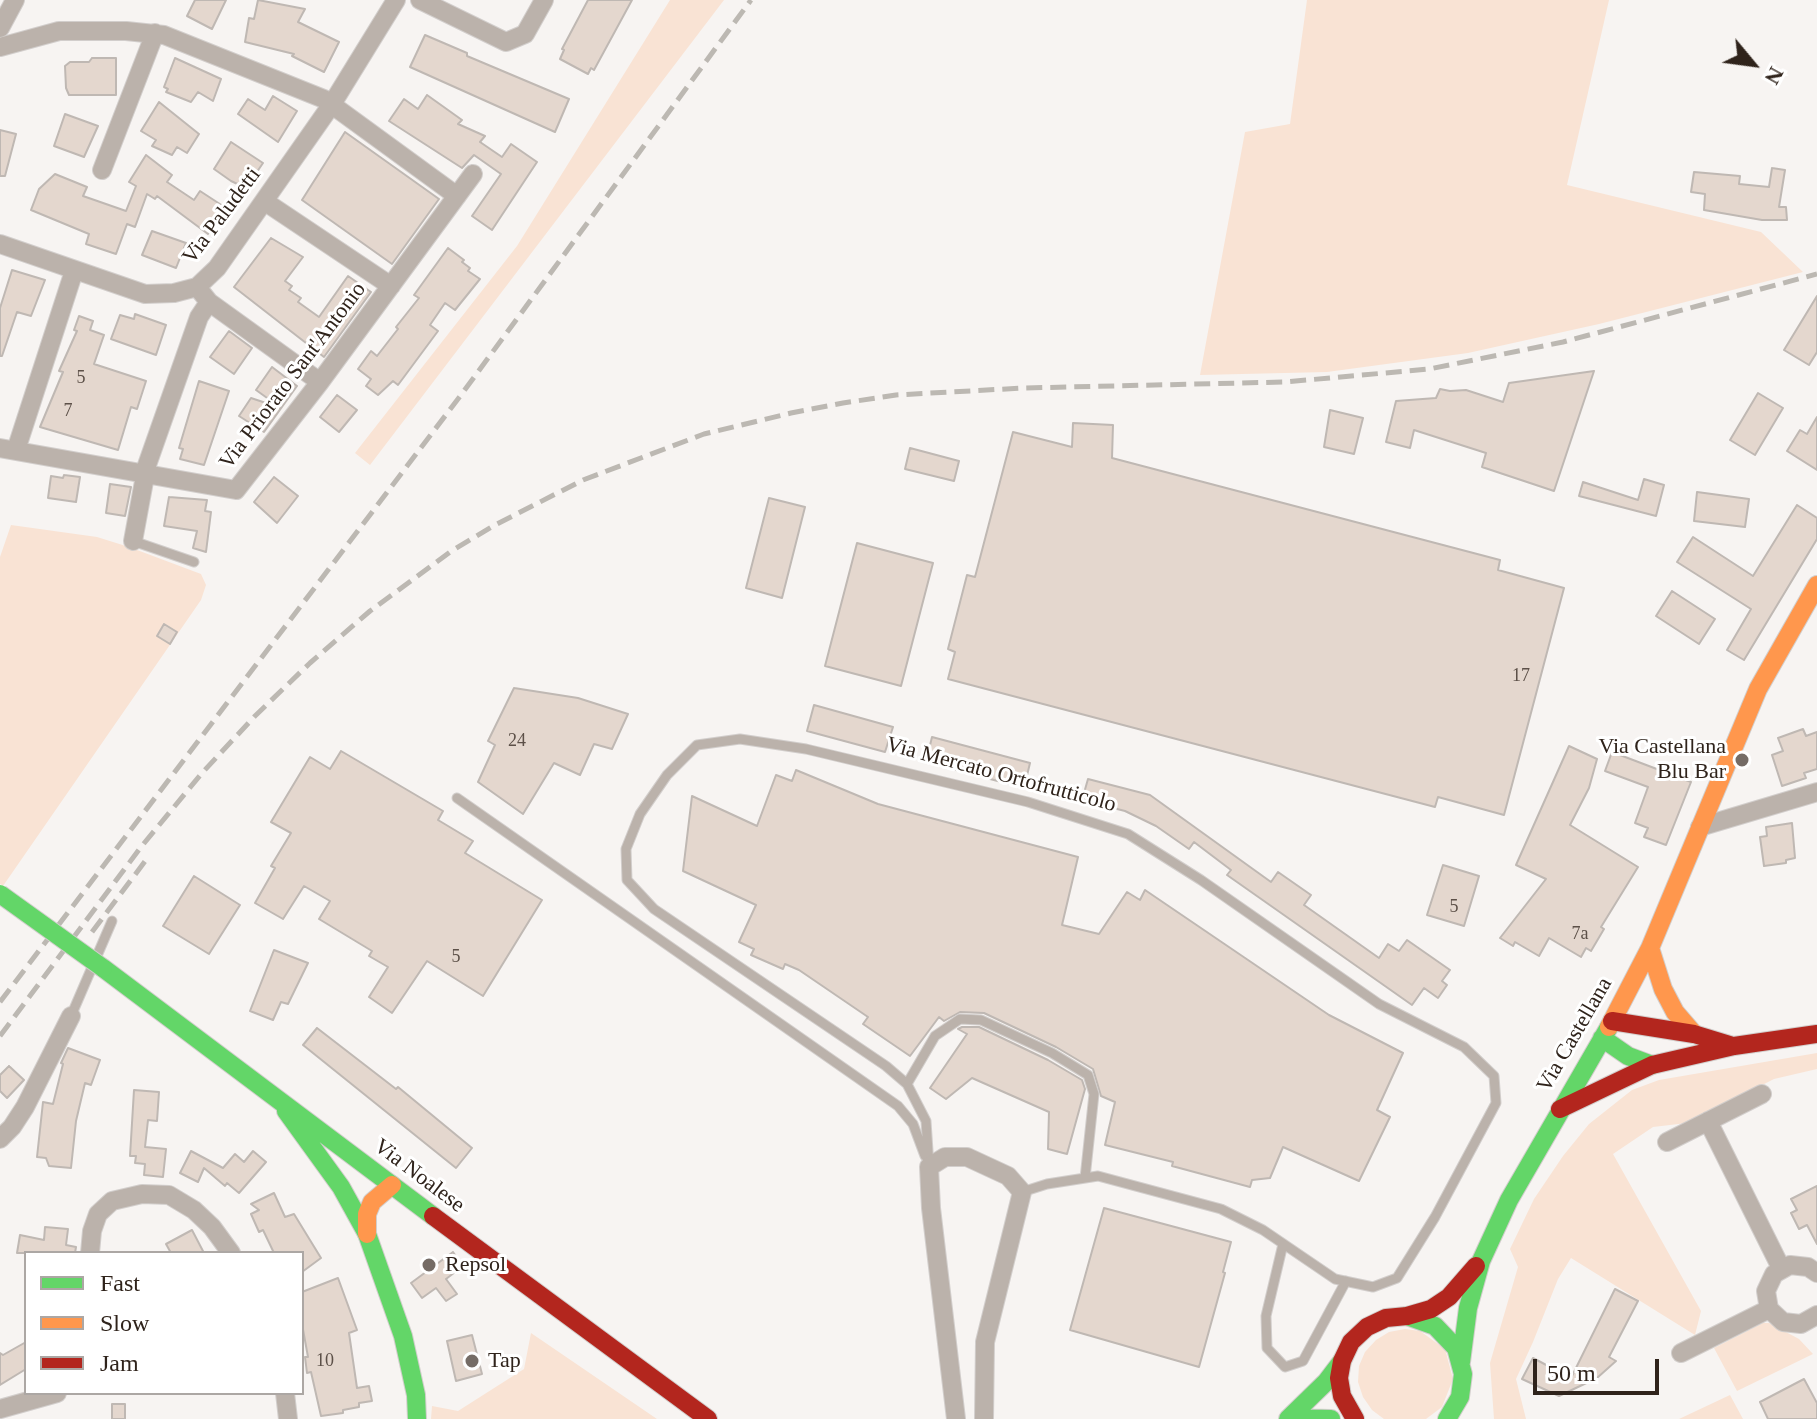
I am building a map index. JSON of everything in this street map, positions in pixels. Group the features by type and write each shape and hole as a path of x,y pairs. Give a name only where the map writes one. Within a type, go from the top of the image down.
{"main road":[{"name":"Via Castellana","path":"1447,1419 1460,1397 1468,1308 1481,1261 1509,1200 1612,1021 1650,948 1758,689 1817,585"},
{"name":"Via Noalese","path":"0,894 708,1419"},
{"path":"1650,948 1663,989 1675,1012 1694,1034"},
{"path":"1612,1021 1694,1034 1734,1046"},
{"path":"1560,1109 1652,1065 1734,1046 1817,1034"},
{"path":"1602,1038 1628,1056 1652,1065"},
{"path":"280,1103 341,1187 367,1234 403,1336 416,1395 417,1419"},
{"path":"367,1234 367,1214 372,1202 392,1185"},
{"name":"Via Castellana","path":"1289,1419 1326,1382 1342,1361 1351,1342 1367,1327 1386,1318 1431,1309 1449,1297 1481,1261"},
{"path":"1407,1316 1422,1320 1447,1336 1461,1362"},
{"path":"1342,1361 1339,1378 1342,1396 1355,1419"},
{"path":"1460,1397 1463,1419"},
{"path":"1289,1419 1331,1419"}],"street":[{"path":"0,28 15,0"},
{"name":"Via Paludetti","path":"0,244 145,294 174,293 197,287 217,268 332,104 396,0"},
{"path":"420,0 506,42 525,34 544,0"},
{"path":"0,47 59,31 155,33 315,94 457,196"},
{"path":"102,170 155,33"},
{"name":"Via Priorato Sant'Antonio","path":"8,449 236,490 473,174"},
{"path":"264,201 391,286"},
{"path":"8,449 74,271"},
{"path":"197,287 209,302 320,382"},
{"path":"133,541 145,473 199,317 209,302"},
{"path":"1700,827 1817,792"},
{"path":"0,1139 25,1107 71,1016"},
{"path":"1667,1142 1762,1094"},
{"path":"1708,1121 1781,1268"},
{"path":"929,1167 945,1157 967,1157 1008,1176 1022,1192 985,1342 984,1419"},
{"name":"Via Mercato Ortofrutticolo","path":"929,1167 956,1419"},
{"path":"90,1251 98,1214 112,1201 142,1194 169,1195 194,1210 212,1227 230,1251"},
{"path":"1815,1323 1783,1322 1769,1309 1766,1300 1768,1282 1781,1268 1800,1265 1817,1273"},
{"path":"1681,1353 1769,1309"},
{"path":"0,1409 50,1395"},
{"path":"285,1395 288,1419"}],"lane":[{"path":"133,541 194,562"},
{"name":"Via Mercato Ortofrutticolo","path":"929,1167 926,1121 907,1084 886,1066 654,909 627,880 626,849 640,814 667,775 697,745 740,739 806,749 1028,802 1128,834 1201,880 1379,1004 1464,1047 1494,1076 1496,1103 1435,1217 1397,1278 1373,1287 1335,1279 1263,1230 1221,1209 1098,1176 1047,1184 1022,1192"},
{"path":"457,798 898,1106 913,1124 929,1167"},
{"path":"71,1016 112,921"},
{"path":"907,1084 935,1036 960,1019 981,1020 1052,1053 1088,1075 1094,1094 1085,1178"},
{"path":"1283,1244 1266,1316 1267,1348 1285,1367 1303,1361 1346,1281"}],"shaded area":[{"path":"670,0 724,0 370,465 355,453 517,246"},
{"path":"1307,0 1609,0 1567,185 1761,232 1803,272 1599,324 1468,353 1327,372 1200,375 1245,132 1290,124"},
{"path":"11,525 97,537 201,574 206,585 201,600 3,886 0,884 0,557"},
{"path":"1817,1053 1817,1069 1774,1079 1687,1123 1653,1127 1613,1154 1701,1311 1695,1335 1571,1258 1558,1279 1516,1379 1526,1419 1494,1419 1490,1363 1518,1267 1510,1249 1534,1199 1589,1124 1632,1090 1659,1080"},
{"path":"1763,1323 1769,1323 1799,1339 1813,1354 1737,1391 1714,1348"},
{"path":"1405,1329 1420,1331 1445,1349 1453,1379 1442,1407 1426,1419 1384,1419 1372,1410 1363,1397 1358,1382 1359,1366 1365,1352 1376,1340 1389,1332"},
{"path":"531,1333 657,1419 431,1419 432,1406 458,1411 524,1369"},
{"path":"1730,1395 1743,1419 1679,1419"}],"building":[{"path":"195,0 226,0 212,29 187,16"},
{"path":"258,0 305,9 298,22 339,42 324,72 292,56 294,54 245,42 249,18 254,19"},
{"path":"588,0 632,0 594,70 591,68 588,74 560,59 562,49"},
{"path":"425,35 569,99 555,132 410,67"},
{"path":"92,58 116,58 116,95 69,95 65,66 70,62 89,62"},
{"path":"175,58 221,79 213,101 198,92 191,102 166,92 168,89 164,87"},
{"path":"427,95 462,120 458,124 485,136 480,142 502,157 511,144 537,162 492,230 472,216 501,174 474,155 462,168 389,121 404,99 418,109"},
{"path":"273,96 297,111 278,142 238,114 248,99 265,110"},
{"path":"159,102 199,134 187,153 177,147 172,155 152,146 156,140 141,131"},
{"path":"65,114 98,126 84,157 54,146"},
{"path":"0,130 16,134 5,176 0,176"},
{"path":"345,132 439,199 392,264 302,200"},
{"path":"231,142 263,163 246,188 214,169"},
{"path":"146,155 172,175 167,182 194,200 200,191 226,208 208,234 157,196 155,199 147,194 135,227 127,224 116,254 86,244 89,234 31,210 39,189 55,174 87,187 83,196 126,211 136,186 129,182"},
{"path":"1772,168 1785,170 1779,207 1786,207 1787,220 1762,220 1704,210 1705,194 1691,192 1694,172 1740,176 1739,184 1769,187"},
{"path":"152,231 186,243 176,268 142,255"},
{"path":"271,238 303,257 285,281 292,286 289,290 301,298 298,302 319,317 348,276 371,292 324,357 234,287"},
{"path":"448,248 464,260 462,262 470,268 468,271 480,279 455,310 445,303 430,325 438,331 398,385 393,381 378,395 366,386 371,379 358,369 371,351 377,356 398,329 396,327 419,298 414,295"},
{"path":"12,270 45,280 31,316 17,312 0,356 0,308"},
{"path":"1817,296 1817,352 1809,365 1784,350"},
{"path":"135,314 166,325 156,355 111,339 120,315 134,319"},
{"path":"79,316 93,321 90,330 104,335 94,364 146,381 137,409 131,407 118,450 40,427 63,372 59,371 77,331 74,330"},
{"path":"229,331 252,348 234,374 210,357"},
{"path":"272,367 297,386 264,432 239,416 251,398 281,408 256,390"},
{"path":"1594,371 1554,491 1482,467 1486,453 1414,430 1410,448 1386,442 1396,401 1436,398 1440,389 1466,390 1503,402 1509,383"},
{"path":"199,381 229,391 204,465 180,459 183,449 179,448"},
{"path":"1758,393 1783,408 1755,455 1730,440"},
{"path":"337,395 357,410 339,432 320,417"},
{"path":"1330,410 1363,418 1354,454 1324,447"},
{"path":"1817,417 1817,470 1787,451 1800,430 1807,434"},
{"path":"1073,423 1113,425 1112,458 1500,560 1498,570 1564,588 1504,815 1438,797 1435,807 948,679 955,652 948,649 967,575 975,577 1013,432 1072,447"},
{"path":"910,448 959,461 954,481 905,469"},
{"path":"64,475 80,477 76,502 48,498 51,476 63,478"},
{"path":"274,477 298,496 277,523 254,502"},
{"path":"1644,479 1664,485 1656,516 1579,496 1583,482 1638,500"},
{"path":"110,484 131,487 125,516 106,513"},
{"path":"1697,492 1749,499 1745,527 1694,521"},
{"path":"169,497 207,500 205,511 211,512 206,552 193,548 197,531 164,526"},
{"path":"769,498 805,507 782,598 746,588"},
{"path":"1797,505 1817,518 1817,539 1744,660 1727,650 1751,609 1677,562 1693,537 1753,576"},
{"path":"857,543 933,563 901,686 825,666"},
{"path":"1672,591 1715,619 1699,644 1656,616"},
{"path":"164,624 177,632 170,644 157,636"},
{"path":"514,688 578,698 628,714 612,749 594,744 580,775 554,763 523,814 478,782 495,745 488,741"},
{"path":"814,705 893,727 885,752 807,731"},
{"path":"1803,729 1806,736 1817,732 1817,769 1804,773 1806,778 1782,786 1772,755 1783,751 1778,738"},
{"path":"932,737 1030,763 1024,788 926,762"},
{"path":"1569,746 1597,759 1589,788 1570,825 1638,867 1601,927 1604,929 1591,951 1586,948 1581,957 1549,938 1539,956 1515,942 1513,946 1500,938 1546,879 1516,865"},
{"path":"341,751 443,811 438,820 473,841 465,853 542,900 483,996 427,961 392,1013 369,997 388,967 369,956 372,951 319,919 330,901 304,886 283,919 255,903 275,868 271,866 291,833 271,822 310,757 330,769"},
{"path":"1612,752 1691,782 1666,845 1644,837 1648,828 1635,823 1648,787 1605,771"},
{"path":"796,770 878,804 1078,857 1062,925 1099,934 1127,892 1140,900 1145,890 1329,1015 1403,1053 1377,1110 1390,1117 1359,1181 1283,1147 1270,1178 1252,1180 1250,1187 1172,1166 1173,1162 1105,1145 1115,1102 1101,1096 1093,1069 1056,1047 984,1013 960,1012 944,1021 939,1017 910,1056 863,1024 868,1017 799,970 785,964 783,969 751,955 754,949 739,942 756,905 683,871 692,796 757,826 776,775 792,781"},
{"path":"1088,779 1150,795 1271,882 1278,872 1311,895 1304,905 1379,958 1388,944 1399,951 1407,940 1450,970 1442,981 1447,985 1438,998 1424,988 1412,1005 1227,875 1231,870 1194,842 1189,849 1156,826 1125,811 1082,800"},
{"path":"1792,823 1795,858 1786,860 1786,863 1764,866 1760,837 1767,836 1766,827"},
{"path":"1443,865 1479,876 1464,926 1427,915"},
{"path":"194,876 240,905 209,954 163,926"},
{"path":"274,950 308,963 288,1004 281,1002 273,1020 250,1011"},
{"path":"979,1027 1082,1080 1085,1089 1067,1154 1048,1149 1049,1112 972,1078 946,1099 930,1088 967,1034 958,1029"},
{"path":"317,1028 396,1089 398,1087 472,1148 456,1168 303,1045"},
{"path":"68,1048 100,1060 91,1085 85,1083 76,1121 71,1168 49,1166 46,1158 37,1157 43,1102 53,1104 61,1063"},
{"path":"9,1066 24,1080 7,1098 0,1091 0,1075"},
{"path":"134,1090 159,1092 157,1121 148,1120 145,1147 166,1149 163,1177 144,1175 145,1164 135,1163 136,1156 130,1156"},
{"path":"191,1151 223,1168 235,1154 244,1162 253,1151 266,1162 239,1193 227,1183 225,1186 204,1168 198,1182 180,1173"},
{"path":"1817,1186 1817,1244 1807,1225 1799,1229 1791,1213 1797,1210 1791,1199"},
{"path":"274,1193 285,1217 294,1214 321,1258 304,1271 304,1251 273,1251 251,1214 259,1210 251,1204"},
{"path":"1104,1208 1231,1242 1199,1367 1070,1330"},
{"path":"45,1227 68,1229 66,1245 76,1247 75,1251 17,1253 20,1235 44,1240"},
{"path":"192,1230 203,1251 170,1251 166,1244"},
{"path":"453,1252 463,1266 446,1279 457,1294 446,1301 436,1288 422,1298 411,1283"},
{"path":"338,1278 357,1330 349,1333 357,1388 369,1386 372,1401 359,1403 359,1407 343,1410 343,1413 321,1416 311,1372 307,1373 304,1291"},
{"path":"1615,1289 1638,1301 1609,1357 1616,1361 1597,1378 1559,1396 1522,1379 1533,1358 1571,1378"},
{"path":"472,1335 482,1374 456,1381 447,1341"},
{"path":"24,1343 24,1370 0,1385 0,1353 3,1355"},
{"path":"1804,1379 1817,1403 1817,1419 1768,1419 1760,1402"},
{"path":"112,1404 125,1404 125,1419 112,1419"}],"railway":[{"path":"0,1002 461,395 751,0"},
{"path":"0,1036 141,847 202,773 310,663 370,611 450,552 583,480 704,434 843,403 896,395 1023,388 1285,382 1429,369 1563,342 1817,274"},
{"path":"92,932 146,860"}],"traffic: fast":[{"path":"0,894 103,968"},
{"path":"103,968 433,1216"},
{"path":"1461,1362 1468,1308 1481,1261 1509,1200 1609,1027"},
{"path":"1602,1038 1628,1056 1652,1065"},
{"path":"286,1111 341,1187 367,1234 403,1336 416,1395 417,1419"},
{"path":"1407,1316 1435,1326 1456,1348 1463,1374 1460,1397 1447,1419"},
{"path":"1288,1419 1326,1382 1342,1361"},
{"path":"1289,1418 1331,1419"}],"traffic: slow":[{"path":"1609,1027 1650,948 1758,689 1817,585"},
{"path":"1650,948 1663,989 1675,1012 1694,1034"},
{"path":"367,1234 367,1214 372,1202 392,1185"}],"traffic: jam":[{"path":"1612,1021 1694,1034 1730,1045"},
{"path":"1560,1109 1652,1065 1734,1046 1817,1034"},
{"path":"433,1216 708,1419"},
{"path":"1355,1419 1342,1396 1339,1378 1342,1361 1351,1342 1367,1327 1386,1318 1431,1309 1449,1297 1476,1266"}],"place":[{"name":"Via Castellana Blu Bar","path":"1742,760"},
{"name":"Repsol","path":"429,1265"},
{"name":"Tap","path":"472,1361"}]}
